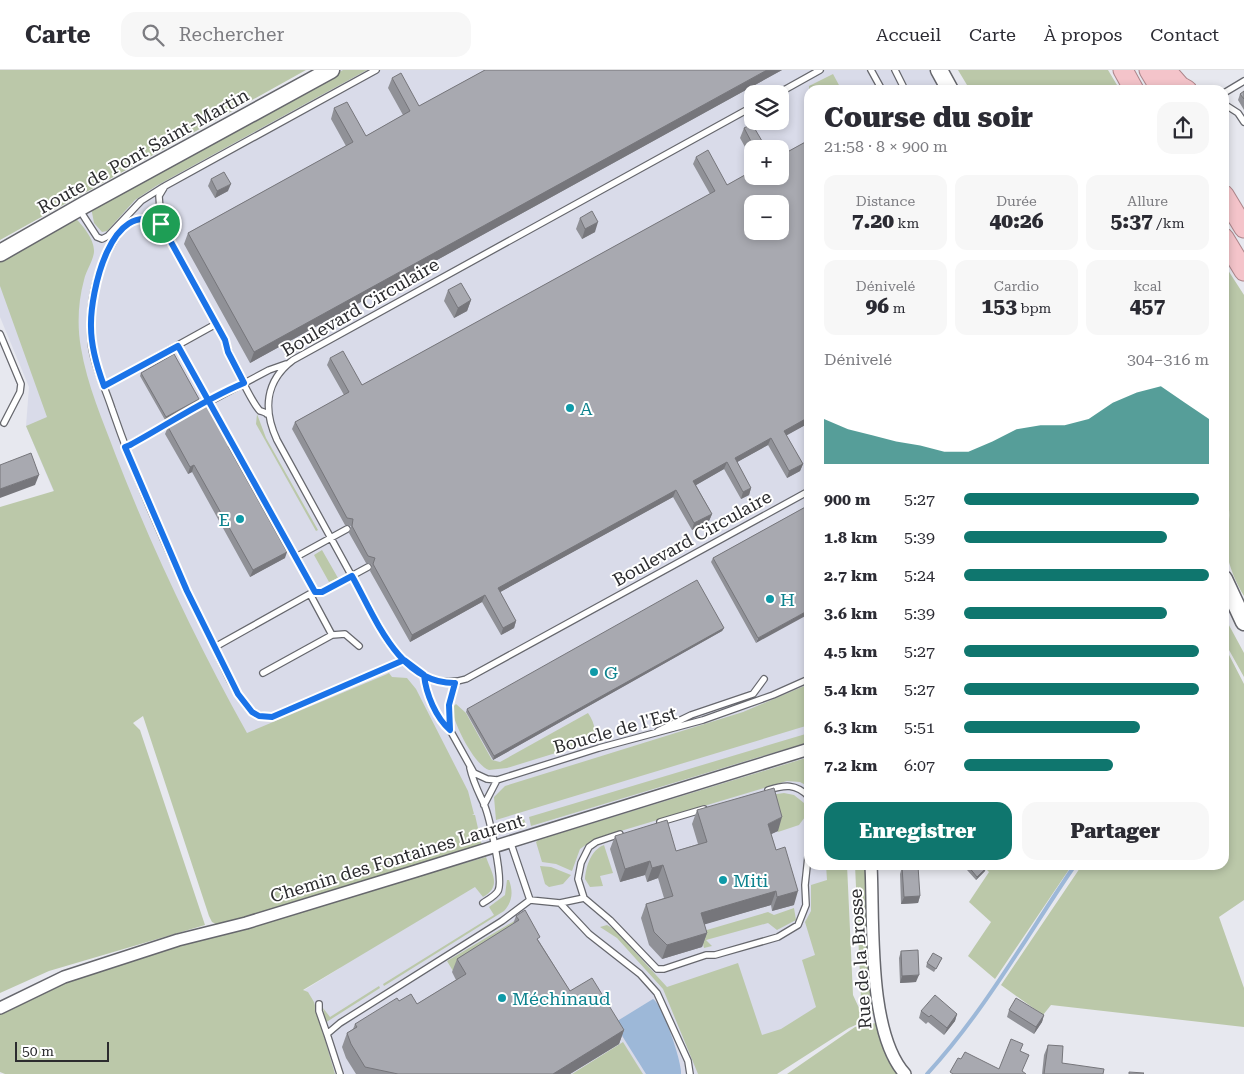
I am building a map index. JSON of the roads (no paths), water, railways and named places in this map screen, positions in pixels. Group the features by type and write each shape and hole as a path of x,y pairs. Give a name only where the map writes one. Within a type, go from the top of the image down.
{"highway":[{"path":"1123,70 1131,85"},
{"path":"1149,70 1158,85"},
{"path":"1166,70 1180,85"},
{"path":"1229,203 1244,228"},
{"path":"1229,246 1244,271"}],"main road":[{"name":"Route de Pont Saint-Martin","path":"0,253 331,70"},
{"path":"939,70 947,85"},
{"path":"1229,590 1241,617"},
{"path":"1229,599 1241,617"}],"street":[{"name":"Chemin des Fontaines Laurent","path":"0,1008 34,990 178,940 246,923 804,751"},
{"name":"Rue de la Brosse","path":"871,870 880,1019 888,1048 905,1074"}],"lane":[{"path":"79,208 97,237 105,239 141,201 165,186 376,70"},
{"path":"789,87 820,70"},
{"path":"871,70 879,85"},
{"path":"895,70 902,85"},
{"path":"1229,90 1244,81"},
{"path":"1229,107 1238,113 1244,122"},
{"name":"Boulevard Circulaire","path":"744,111 288,364 275,378 271,389 268,414 277,440 388,642 404,660 424,675 441,683 455,683 466,679 804,494"},
{"path":"165,186 159,196 161,224 225,340 228,352 244,383 260,411 268,414"},
{"path":"161,224 147,218 139,218 122,229 110,245 99,273 91,312 91,342 95,360 125,447 171,556 246,706 259,716 272,717 404,660"},
{"path":"104,386 216,324"},
{"path":"0,334 21,384 20,392 4,423"},
{"path":"178,346 296,557 332,635"},
{"path":"202,406 269,370 288,364"},
{"path":"125,447 186,414"},
{"path":"296,557 347,529"},
{"path":"215,647 312,593 322,592 368,567"},
{"path":"263,674 332,635 345,634 359,646"},
{"path":"424,675 430,700 445,726 450,730 470,768 473,783 484,805 495,846 500,888 494,896 483,902"},
{"path":"648,736 691,715 753,694 764,678"},
{"name":"Boucle de l'Est","path":"497,780 599,748 703,720 773,695 804,681"},
{"path":"450,730 449,705 455,683"},
{"path":"470,768 478,776 497,780 484,805"},
{"path":"759,792 789,786 796,787 804,793"},
{"path":"649,826 713,806"},
{"path":"631,831 596,842 584,854 578,879 584,898 610,920 657,969 664,969 778,937 798,926 806,905 807,870"},
{"path":"510,841 530,900"},
{"path":"327,1034 340,1023 502,921 530,900 560,903 584,898"},
{"path":"560,903 589,934 640,974 657,993 688,1061 690,1074"},
{"path":"319,1004 319,1011 340,1074"}],"water":[{"path":"653,999 657,1003 671,1034 681,1074 646,1074 614,1023"}],"waterway":[{"path":"927,1074 987,999 1072,870"}],"place":[{"name":"A","path":"570,408"},
{"name":"E","path":"240,519"},
{"name":"H","path":"770,599"},
{"name":"G","path":"594,672"},
{"name":"Miti","path":"723,880"},
{"name":"Méchinaud","path":"502,998"}]}
